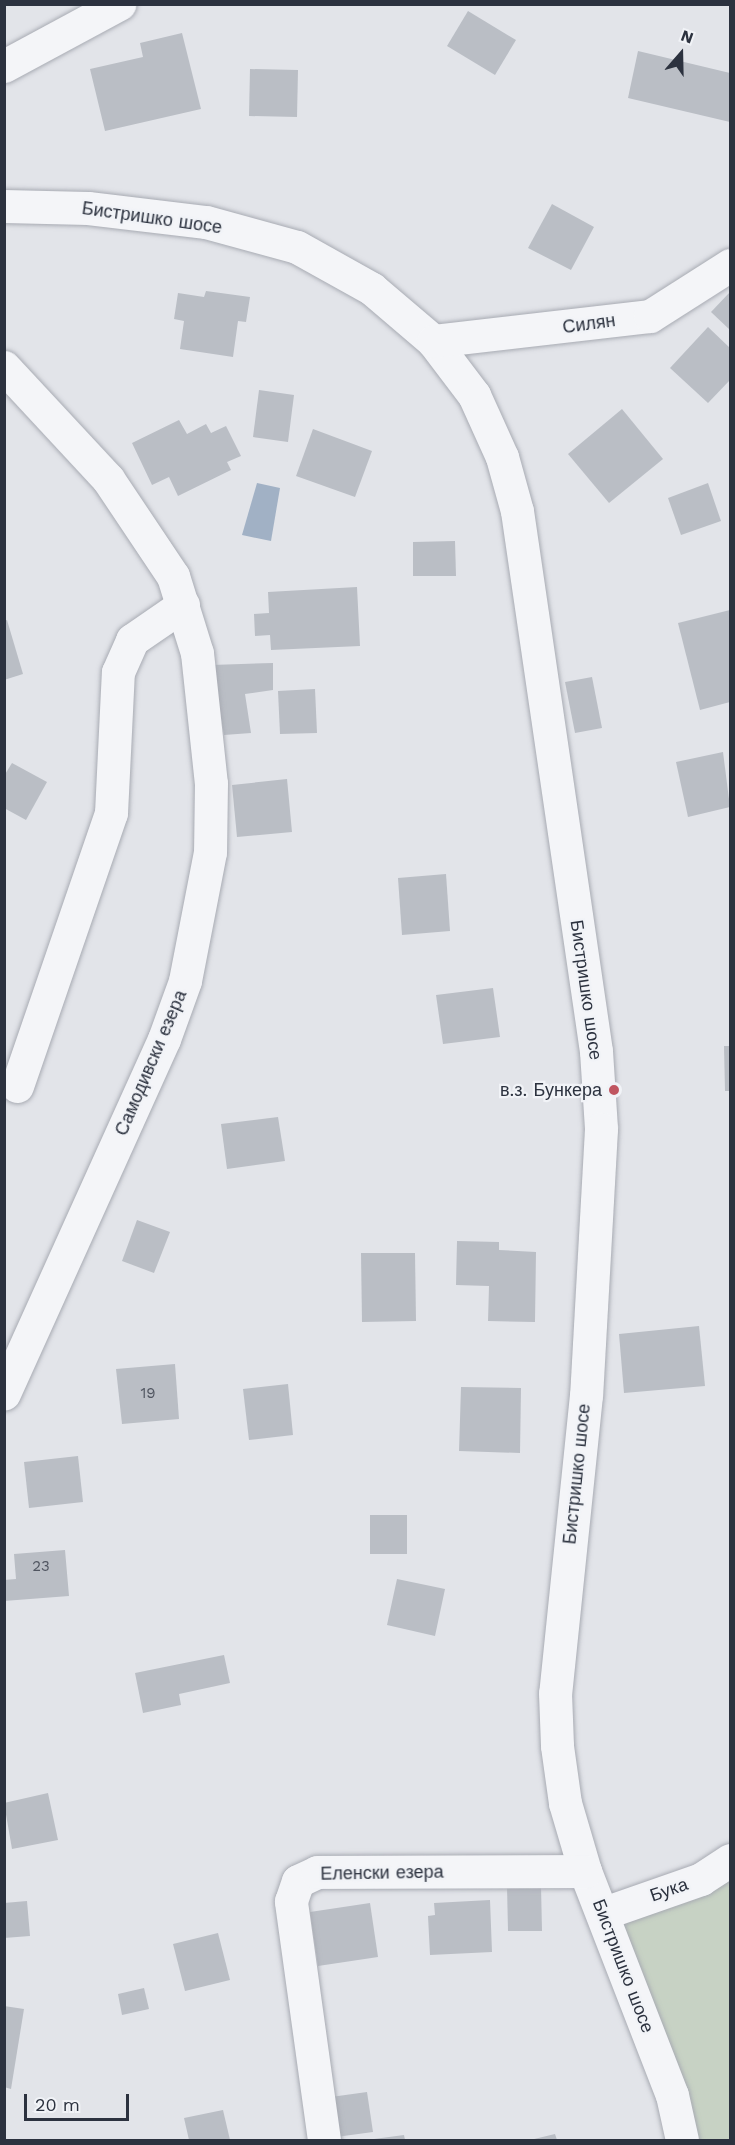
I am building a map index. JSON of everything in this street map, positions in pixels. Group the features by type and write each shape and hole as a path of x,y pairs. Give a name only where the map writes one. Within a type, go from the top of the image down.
{"street":[{"path":"4,66 119,4"},
{"name":"Бистришко шосе","path":"4,206 88,208 206,222 297,247 372,289 433,341 474,395 502,457 517,511 596,1051 601,1129 598,1221 555,1693 565,1803 585,1871 604,1913 672,2095 682,2140"},
{"name":"Силян","path":"433,341 650,316 730,265"},
{"name":"Самодивски езера","path":"4,367 108,479 154,542 183,605 208,718 210,852 199,923 164,1039 4,1394"},
{"path":"17,1086 111,813 118,672 132,640 183,605"},
{"name":"Бука","path":"604,1913 701,1879 730,1860"},
{"name":"Еленски езера","path":"324,2140 291,1901 298,1881 317,1872 585,1871"}],"green space":[{"path":"730,1858 730,2140 682,2140 604,1913"}],"water":[{"path":"257,483 280,488 271,541 242,535"}],"building":[{"path":"468,11 516,40 495,75 447,46"},
{"path":"182,33 201,109 105,131 90,69 143,57 140,43"},
{"path":"638,51 730,73 730,122 628,98"},
{"path":"250,69 298,70 297,117 249,116"},
{"path":"552,204 594,227 571,270 528,248"},
{"path":"206,291 250,297 246,322 238,321 233,357 180,349 184,321 174,319 178,293 204,297"},
{"path":"730,292 730,330 711,312"},
{"path":"708,327 730,348 730,380 708,403 670,368"},
{"path":"259,390 294,395 288,442 253,437"},
{"path":"622,409 663,459 609,503 568,454"},
{"path":"179,420 187,434 206,424 211,433 226,426 241,456 227,462 231,470 178,496 169,477 152,485 132,443"},
{"path":"313,429 372,451 355,497 296,476"},
{"path":"708,483 721,521 681,535 668,498"},
{"path":"455,541 456,576 413,576 413,542"},
{"path":"357,587 360,646 271,650 270,635 255,636 254,614 269,613 268,592"},
{"path":"730,610 730,702 700,710 678,623"},
{"path":"7,620 23,674 4,680 4,621"},
{"path":"273,663 273,690 245,694 251,733 224,735 212,665"},
{"path":"592,677 602,728 575,733 565,682"},
{"path":"315,689 317,733 280,734 278,691"},
{"path":"723,752 730,807 688,817 676,762"},
{"path":"12,763 47,782 26,820 4,808 4,776"},
{"path":"287,779 292,832 237,837 232,785"},
{"path":"446,874 450,931 402,935 398,878"},
{"path":"493,988 500,1037 443,1044 436,995"},
{"path":"724,1046 730,1046 730,1091 725,1091"},
{"path":"278,1117 285,1161 227,1169 221,1124"},
{"path":"137,1220 170,1232 154,1273 122,1261"},
{"path":"457,1241 499,1242 499,1250 536,1252 535,1322 488,1321 489,1286 456,1285"},
{"path":"361,1253 415,1253 416,1321 362,1322"},
{"path":"699,1326 705,1386 624,1393 619,1334"},
{"path":"175,1364 179,1419 122,1424 116,1369"},
{"path":"288,1384 293,1435 249,1440 243,1389"},
{"path":"461,1387 521,1388 520,1453 459,1451"},
{"path":"78,1456 83,1502 29,1508 24,1462"},
{"path":"370,1515 407,1515 407,1554 370,1554"},
{"path":"65,1550 69,1596 4,1601 4,1580 16,1579 14,1554"},
{"path":"397,1579 445,1589 435,1636 387,1625"},
{"path":"224,1655 230,1683 179,1694 181,1705 143,1713 135,1673"},
{"path":"48,1793 58,1840 12,1849 4,1803"},
{"path":"507,1886 541,1886 542,1931 508,1931"},
{"path":"490,1900 492,1952 430,1955 428,1916 435,1915 434,1903"},
{"path":"27,1901 30,1936 4,1938 4,1903"},
{"path":"370,1903 378,1957 318,1966 310,1912"},
{"path":"218,1933 230,1980 185,1991 173,1944"},
{"path":"144,1988 149,2009 122,2015 118,1994"},
{"path":"4,2006 24,2009 11,2089 4,2087"},
{"path":"367,2092 373,2132 336,2137 331,2097"},
{"path":"223,2110 230,2140 189,2140 184,2118"},
{"path":"555,2134 557,2140 530,2140"},
{"path":"404,2135 405,2140 374,2140 374,2139"}],"place":[{"name":"в.з. Бункера","path":"614,1090"}]}
